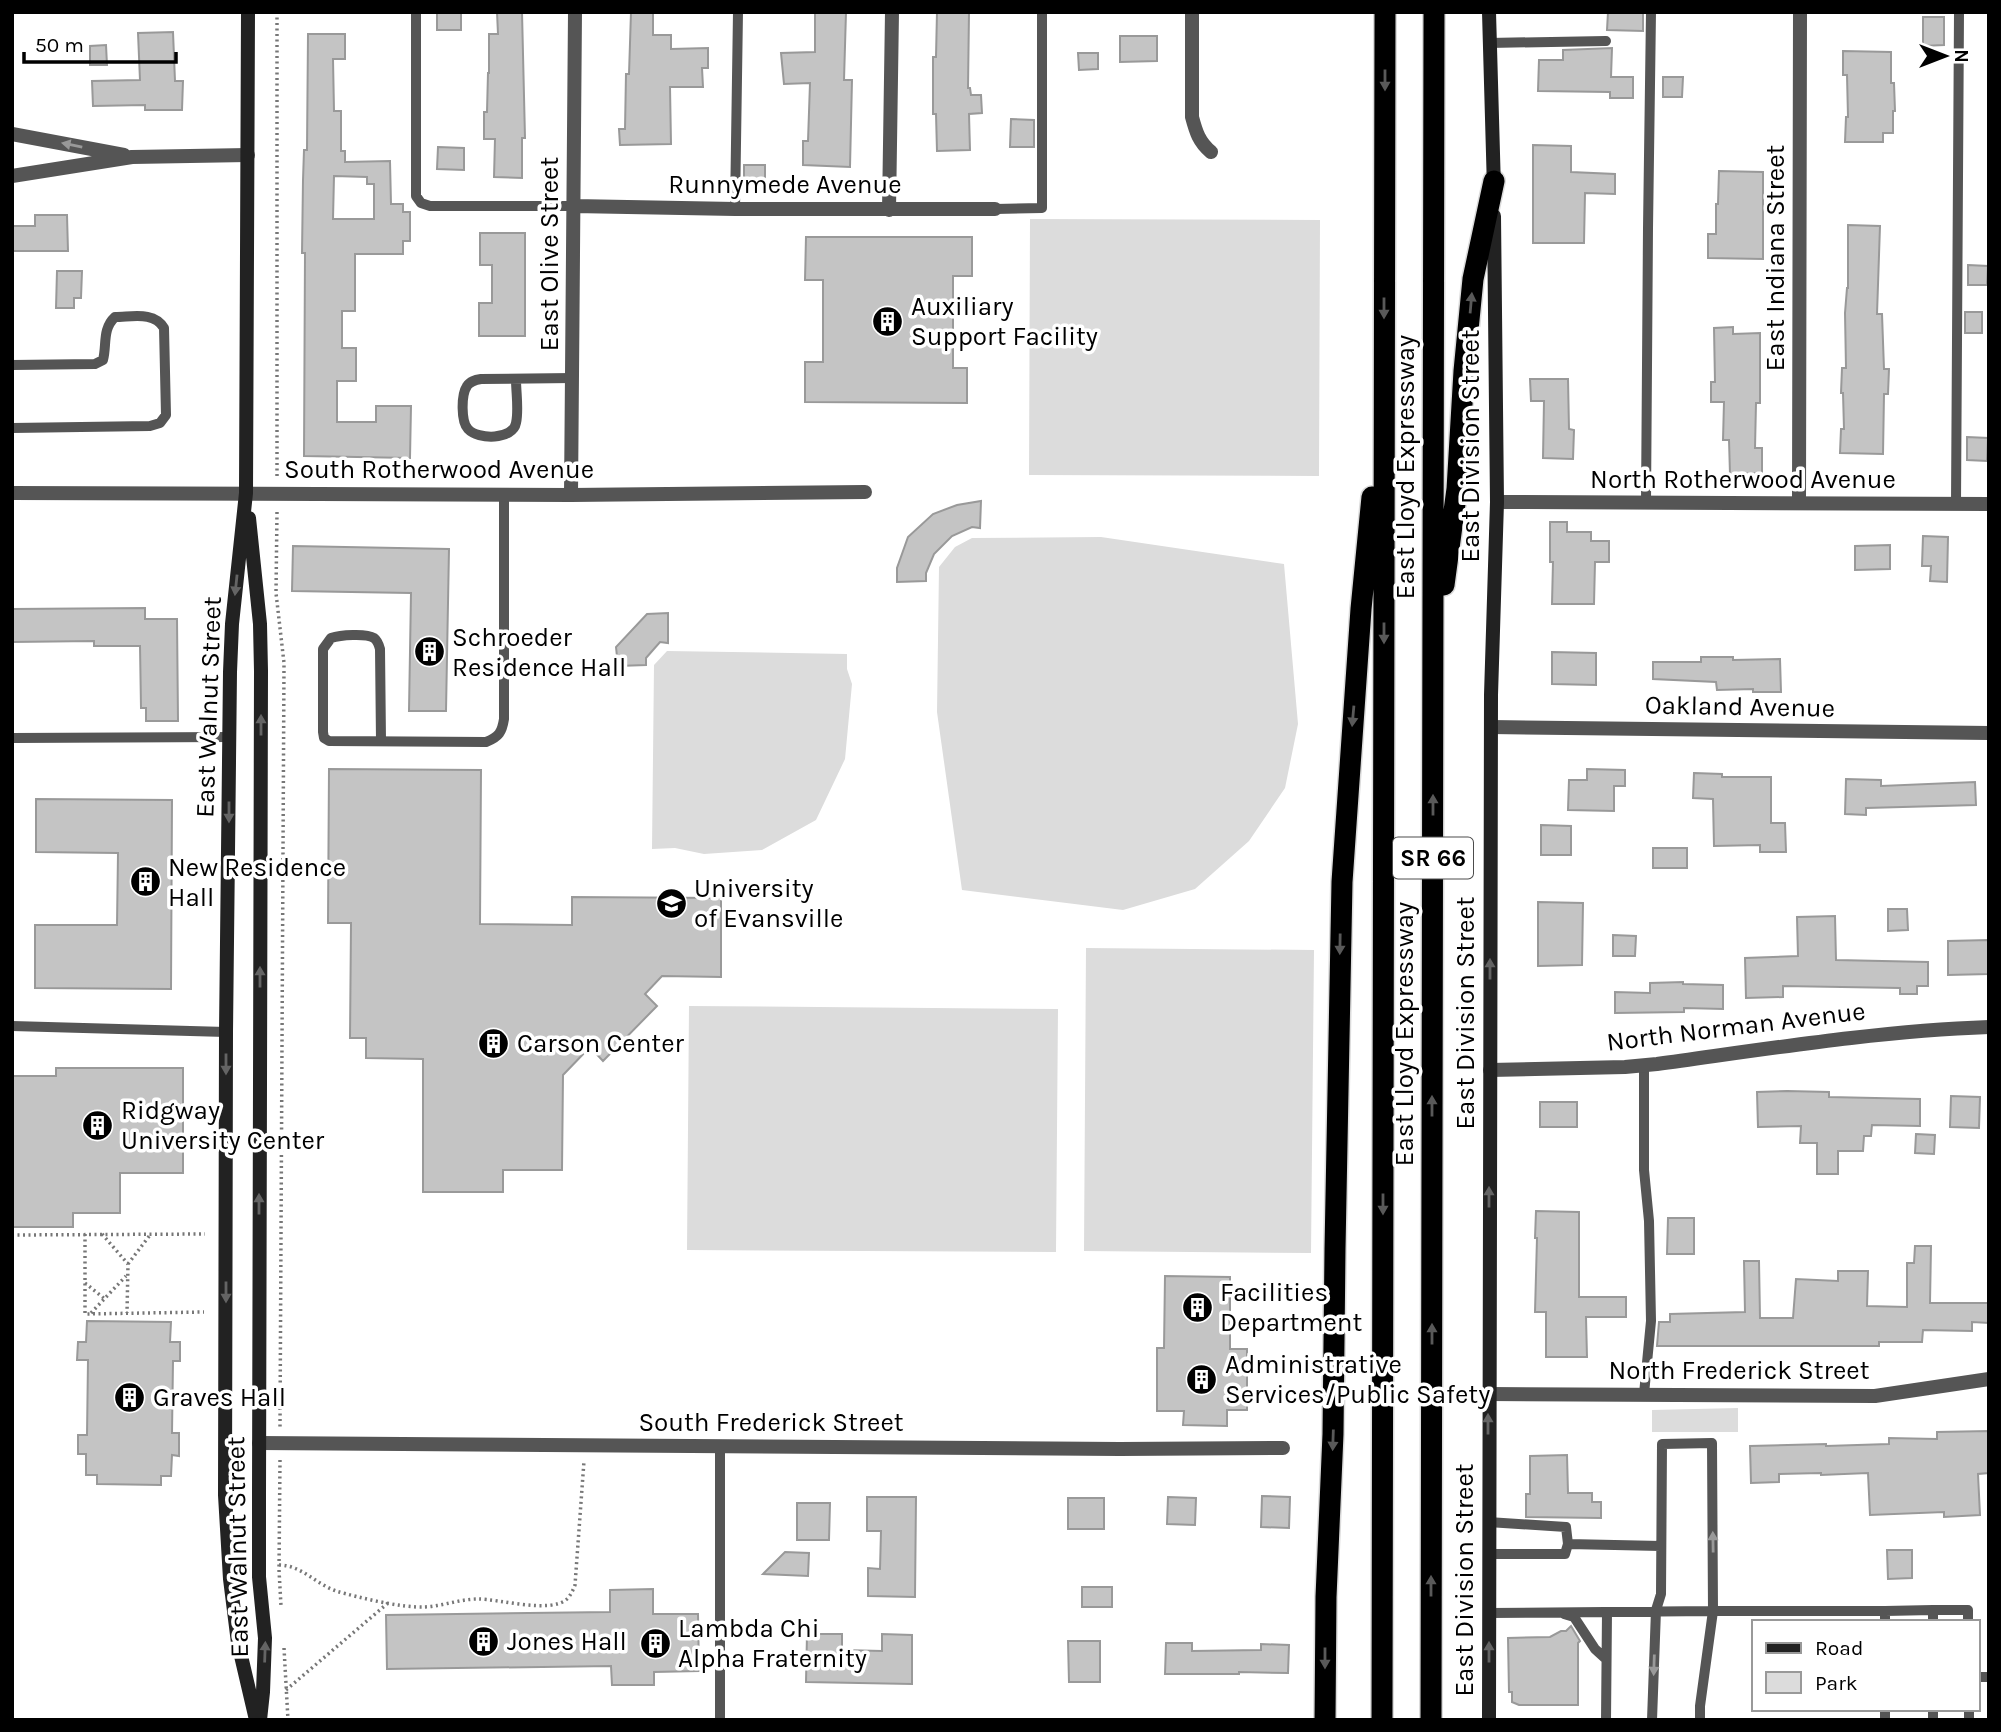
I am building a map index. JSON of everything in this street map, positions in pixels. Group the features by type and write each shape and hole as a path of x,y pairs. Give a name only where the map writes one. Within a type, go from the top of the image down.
{"highway":[{"name":"East Lloyd Expressway","path":"1382,1720 1385,12"},
{"name":"East Lloyd Expressway","path":"1431,1712 1434,12"},
{"path":"1433,663 1457,489 1473,279 1494,181"},
{"path":"1325,1720 1326,1597 1333,1434 1342,882 1361,609 1384,380"}],"street":[{"name":"East Walnut Street","path":"248,12 246,493 232,624 230,672 225,1495 230,1579 238,1643 258,1720"},
{"name":"East Olive Street","path":"571,495 575,12"},
{"path":"889,210 892,12"},
{"path":"1192,12 1192,117 1196,134 1211,152"},
{"name":"East Division Street","path":"1489,12 1494,181 1497,502 1491,727 1489,1720"},
{"name":"East Indiana Street","path":"1799,503 1800,12"},
{"path":"12,134 132,157"},
{"path":"12,176 132,157 248,155"},
{"name":"Runnymede Avenue","path":"574,206 995,209"},
{"name":"South Rotherwood Avenue","path":"12,493 571,495 865,492"},
{"name":"East Walnut Street","path":"246,493 260,624 261,671 259,1577 265,1638 258,1720"},
{"name":"North Rotherwood Avenue","path":"1497,502 1989,504"},
{"name":"Oakland Avenue","path":"1491,727 1989,733"},
{"name":"North Norman Avenue","path":"1490,1070 1644,1065 1858,1036 1989,1027"},
{"name":"North Frederick Street","path":"1489,1394 1875,1396 1989,1379"},
{"name":"South Frederick Street","path":"259,1443 1283,1448"}],"lane":[{"path":"416,12 416,196 421,203 429,206 574,206"},
{"path":"735,209 738,12"},
{"path":"995,209 1042,208 1042,12"},
{"path":"1647,502 1651,12"},
{"path":"1956,504 1959,12"},
{"path":"1489,43 1606,41"},
{"path":"12,365 95,364 103,360 106,331 114,317 151,317 159,320 164,328 166,415 160,423 150,426 12,428"},
{"path":"516,379 516,424 513,431 505,435 483,436 468,429 464,422 464,394 471,381 481,379 573,378"},
{"path":"381,741 378,643 366,635 331,638 323,649 323,732 324,738 329,741 486,742 496,738 502,731 504,495"},
{"path":"12,738 230,737"},
{"path":"12,1026 226,1032"},
{"path":"1644,1065 1644,1170 1649,1221 1651,1321 1644,1394"},
{"path":"1652,1720 1656,1610 1661,1594 1662,1444 1712,1443 1713,1611 1700,1720"},
{"path":"720,1446 720,1720"},
{"path":"1489,1522 1566,1527 1568,1544 1565,1554 1489,1554"},
{"path":"1568,1544 1661,1546"},
{"path":"1489,1613 1656,1610 1933,1616 1968,1610 1968,1620"},
{"path":"1558,1612 1574,1617 1595,1649 1606,1659"},
{"path":"1606,1720 1607,1612"}],"path":[{"path":"277,12 277,476"},
{"path":"277,514 276,593 284,663 279,1565 282,1617"},
{"path":"12,1234 205,1234"},
{"path":"85,1234 85,1314 204,1312"},
{"path":"102,1234 128,1264"},
{"path":"127,1313 128,1264 151,1234"},
{"path":"91,1313 128,1275"},
{"path":"85,1283 105,1299"},
{"path":"279,1565 289,1565 321,1585 338,1591 405,1606 424,1607 479,1598 541,1605 565,1601 575,1585 584,1459"},
{"path":"286,1690 388,1602"},
{"path":"283,1642 288,1720"}],"green space":[{"path":"1030,219 1320,220 1319,476 1029,475"},
{"path":"1101,537 1284,564 1298,724 1285,788 1249,841 1195,889 1123,910 962,890 937,712 939,567 955,547 972,538"},
{"path":"667,651 847,654 847,669 852,684 845,759 816,820 762,850 704,854 675,848 652,849 654,665"},
{"path":"1086,948 1314,950 1311,1253 1084,1251"},
{"path":"689,1006 1058,1009 1056,1252 687,1250"},
{"path":"1738,1408 1738,1432 1652,1432 1652,1410"}],"building":[{"path":"437,12 461,12 461,30 437,30"},
{"path":"497,12 522,12 525,138 522,138 522,178 494,177 495,139 484,139 489,34 498,34"},
{"path":"631,12 653,12 653,35 671,35 671,49 708,48 708,68 702,68 703,87 670,87 671,144 620,145 619,129 625,129"},
{"path":"815,12 846,12 844,80 852,80 850,167 803,165 803,141 808,141 810,83 784,84 781,53 815,52"},
{"path":"937,12 969,12 968,88 971,95 981,95 982,113 969,114 970,150 937,151 936,114 933,114 933,57 936,57"},
{"path":"1608,12 1643,12 1643,31 1607,30"},
{"path":"1923,17 1944,17 1944,45 1923,46"},
{"path":"173,32 175,81 183,81 182,110 145,110 145,105 93,106 92,81 140,80 138,33"},
{"path":"308,34 345,34 345,59 333,59 334,111 341,111 341,151 345,151 345,162 390,161 391,204 403,204 403,212 410,212 410,241 403,241 403,254 355,254 355,311 342,311 342,348 356,348 356,381 337,381 337,422 376,422 376,406 411,406 410,458 304,456 305,253 302,253 304,150 307,150","holes":["334,176 367,177 367,184 374,184 374,219 333,219"]},
{"path":"1120,36 1157,36 1157,61 1120,62"},
{"path":"106,45 107,65 90,65 90,46"},
{"path":"1612,48 1611,77 1633,77 1633,98 1610,98 1610,92 1538,91 1539,60 1563,60 1563,50"},
{"path":"1843,51 1891,52 1895,111 1893,133 1883,133 1883,142 1845,142 1848,117 1847,75 1843,75"},
{"path":"1078,53 1098,53 1098,69 1079,70"},
{"path":"1663,77 1683,77 1682,97 1663,97"},
{"path":"1011,119 1034,120 1034,147 1010,147"},
{"path":"1533,145 1571,146 1571,172 1615,174 1615,194 1585,193 1584,243 1533,243"},
{"path":"438,147 464,148 464,170 437,169"},
{"path":"744,165 765,165 765,183 744,183"},
{"path":"1719,171 1763,172 1763,259 1708,258 1708,234 1716,234"},
{"path":"35,215 67,215 68,251 12,251 12,226 35,226"},
{"path":"1848,225 1880,226 1877,314 1882,314 1884,369 1889,369 1888,394 1884,394 1883,454 1840,453 1841,429 1844,429 1841,393 1842,368 1846,368"},
{"path":"480,233 525,233 525,336 479,336 479,303 492,303 492,265 480,265"},
{"name":"Auxiliary Support Facility","path":"806,237 972,237 972,276 953,276 953,368 967,368 967,403 805,402 805,362 823,362 823,280 805,280"},
{"path":"1968,265 1988,266 1987,285 1968,285"},
{"path":"57,271 82,271 81,298 74,298 74,308 56,308"},
{"path":"1965,312 1982,312 1982,333 1965,333"},
{"path":"1733,327 1733,334 1760,333 1760,403 1756,403 1755,448 1762,448 1762,473 1730,474 1729,440 1723,440 1724,402 1711,402 1711,382 1715,382 1714,328"},
{"path":"1530,379 1568,379 1569,429 1574,430 1573,459 1543,458 1544,401 1531,401"},
{"path":"1967,437 1988,438 1987,461 1967,460"},
{"path":"981,501 980,528 972,527 952,536 934,554 926,573 926,581 897,582 897,568 908,537 933,514 957,505"},
{"path":"1550,522 1567,522 1567,532 1591,532 1591,541 1609,541 1609,562 1595,562 1594,604 1552,604"},
{"path":"1923,536 1948,537 1947,582 1930,581 1931,566 1922,566"},
{"path":"1890,545 1890,569 1855,570 1855,546"},
{"name":"Schroeder Residence Hall","path":"293,546 449,549 446,711 409,711 411,593 292,591"},
{"path":"145,608 145,619 177,619 178,721 146,721 146,708 141,708 140,646 94,646 94,641 12,642 12,609"},
{"path":"668,613 668,643 660,642 646,658 646,665 618,666 616,647 647,614"},
{"path":"1552,652 1596,653 1596,685 1552,684"},
{"path":"1701,657 1733,657 1733,660 1780,659 1781,692 1753,692 1753,689 1717,690 1716,682 1653,679 1653,662 1701,662"},
{"name":"Carson Center","path":"329,769 481,770 480,924 572,925 572,897 721,898 721,977 662,976 645,994 657,1006 603,1061 590,1047 563,1075 562,1170 503,1170 503,1192 423,1192 423,1059 366,1058 366,1038 350,1038 351,923 328,923"},
{"path":"1587,769 1625,770 1625,786 1614,786 1614,811 1568,810 1569,780 1587,780"},
{"path":"1694,773 1722,774 1722,777 1771,777 1771,823 1785,823 1786,852 1760,852 1760,845 1714,846 1713,799 1693,798"},
{"path":"1846,779 1881,780 1881,786 1975,782 1976,805 1866,808 1866,815 1845,814"},
{"name":"New Residence Hall","path":"36,799 172,800 171,989 35,988 35,925 117,925 118,853 36,852"},
{"path":"1541,825 1571,826 1571,855 1541,855"},
{"path":"1653,848 1687,848 1687,868 1653,868"},
{"path":"1538,902 1583,903 1582,965 1538,966"},
{"path":"1888,909 1907,909 1908,930 1888,931"},
{"path":"1835,916 1836,960 1928,962 1928,986 1917,986 1917,994 1900,994 1900,988 1783,986 1783,997 1746,998 1745,958 1798,956 1797,917"},
{"path":"1613,935 1636,936 1635,956 1613,956"},
{"path":"1989,940 1989,974 1948,975 1948,941"},
{"path":"1650,983 1723,985 1723,1009 1684,1008 1684,1012 1615,1013 1615,992 1650,993"},
{"name":"Ridgway University Center","path":"56,1068 183,1068 183,1173 120,1173 120,1213 73,1213 73,1227 12,1227 12,1076 56,1076"},
{"path":"1757,1092 1829,1092 1829,1097 1920,1099 1920,1126 1872,1125 1871,1136 1864,1136 1863,1151 1838,1151 1838,1174 1817,1174 1817,1143 1800,1143 1801,1126 1758,1127"},
{"path":"1951,1096 1980,1097 1979,1128 1950,1127"},
{"path":"1540,1102 1577,1102 1577,1127 1540,1127"},
{"path":"1916,1134 1935,1135 1934,1154 1915,1153"},
{"path":"1536,1211 1579,1212 1579,1297 1626,1297 1626,1317 1586,1317 1587,1357 1546,1357 1546,1312 1535,1312"},
{"path":"1668,1218 1694,1218 1694,1254 1667,1254"},
{"path":"1915,1246 1931,1246 1930,1303 1989,1303 1989,1323 1972,1322 1972,1331 1923,1330 1922,1342 1879,1342 1879,1346 1657,1346 1659,1322 1670,1322 1670,1314 1745,1312 1744,1261 1759,1261 1760,1318 1793,1318 1796,1279 1838,1281 1838,1271 1868,1271 1867,1306 1907,1307 1907,1263 1914,1263"},
{"path":"1165,1276 1230,1277 1230,1349 1247,1349 1247,1410 1227,1410 1227,1426 1183,1425 1184,1411 1157,1411 1157,1348 1164,1348"},
{"name":"Graves Hall","path":"87,1321 171,1322 170,1342 180,1342 180,1361 173,1361 172,1433 179,1433 179,1456 172,1455 171,1476 161,1476 161,1485 97,1484 97,1475 86,1475 86,1454 78,1454 78,1435 87,1435 88,1360 77,1360 78,1342 86,1342"},
{"path":"1989,1431 1989,1473 1978,1474 1980,1515 1944,1517 1944,1512 1870,1515 1868,1473 1779,1474 1779,1482 1751,1483 1750,1446 1889,1444 1889,1438 1937,1439 1937,1432"},
{"path":"1567,1455 1568,1493 1592,1493 1592,1502 1601,1502 1601,1518 1526,1517 1526,1494 1530,1494 1530,1456"},
{"path":"1262,1496 1290,1497 1289,1528 1261,1527"},
{"path":"867,1497 916,1497 915,1597 868,1596 868,1568 880,1569 881,1531 867,1531"},
{"path":"1168,1497 1196,1498 1195,1525 1167,1524"},
{"path":"1068,1498 1104,1498 1104,1529 1068,1529"},
{"path":"797,1503 830,1503 829,1540 797,1540"},
{"path":"1887,1550 1912,1550 1912,1578 1888,1579"},
{"path":"785,1552 809,1553 808,1576 763,1574"},
{"path":"1082,1587 1112,1587 1112,1607 1082,1607"},
{"path":"653,1589 653,1614 698,1614 699,1671 654,1672 654,1685 612,1685 611,1666 387,1669 386,1615 610,1612 610,1590"},
{"path":"1571,1626 1580,1641 1578,1705 1519,1705 1512,1702 1512,1692 1509,1692 1508,1638 1550,1637 1566,1631"},
{"path":"807,1634 842,1634 842,1650 882,1651 882,1634 912,1635 912,1684 806,1682"},
{"path":"1068,1641 1100,1641 1100,1682 1069,1682"},
{"path":"1166,1643 1192,1643 1192,1651 1261,1650 1261,1644 1289,1645 1288,1673 1165,1674"}],"place":[{"name":"Auxiliary Support Facility","path":"888,321"},
{"name":"Schroeder Residence Hall","path":"429,652"},
{"name":"New Residence Hall","path":"145,882"},
{"name":"University of Evansville","path":"671,903"},
{"name":"Carson Center","path":"494,1043"},
{"name":"Ridgway University Center","path":"98,1125"},
{"name":"Facilities Department","path":"1197,1307"},
{"name":"Administrative Services/Public Safety","path":"1202,1379"},
{"name":"Graves Hall","path":"130,1397"},
{"name":"Jones Hall","path":"484,1641"},
{"name":"Lambda Chi Alpha Fraternity","path":"655,1643"}]}
